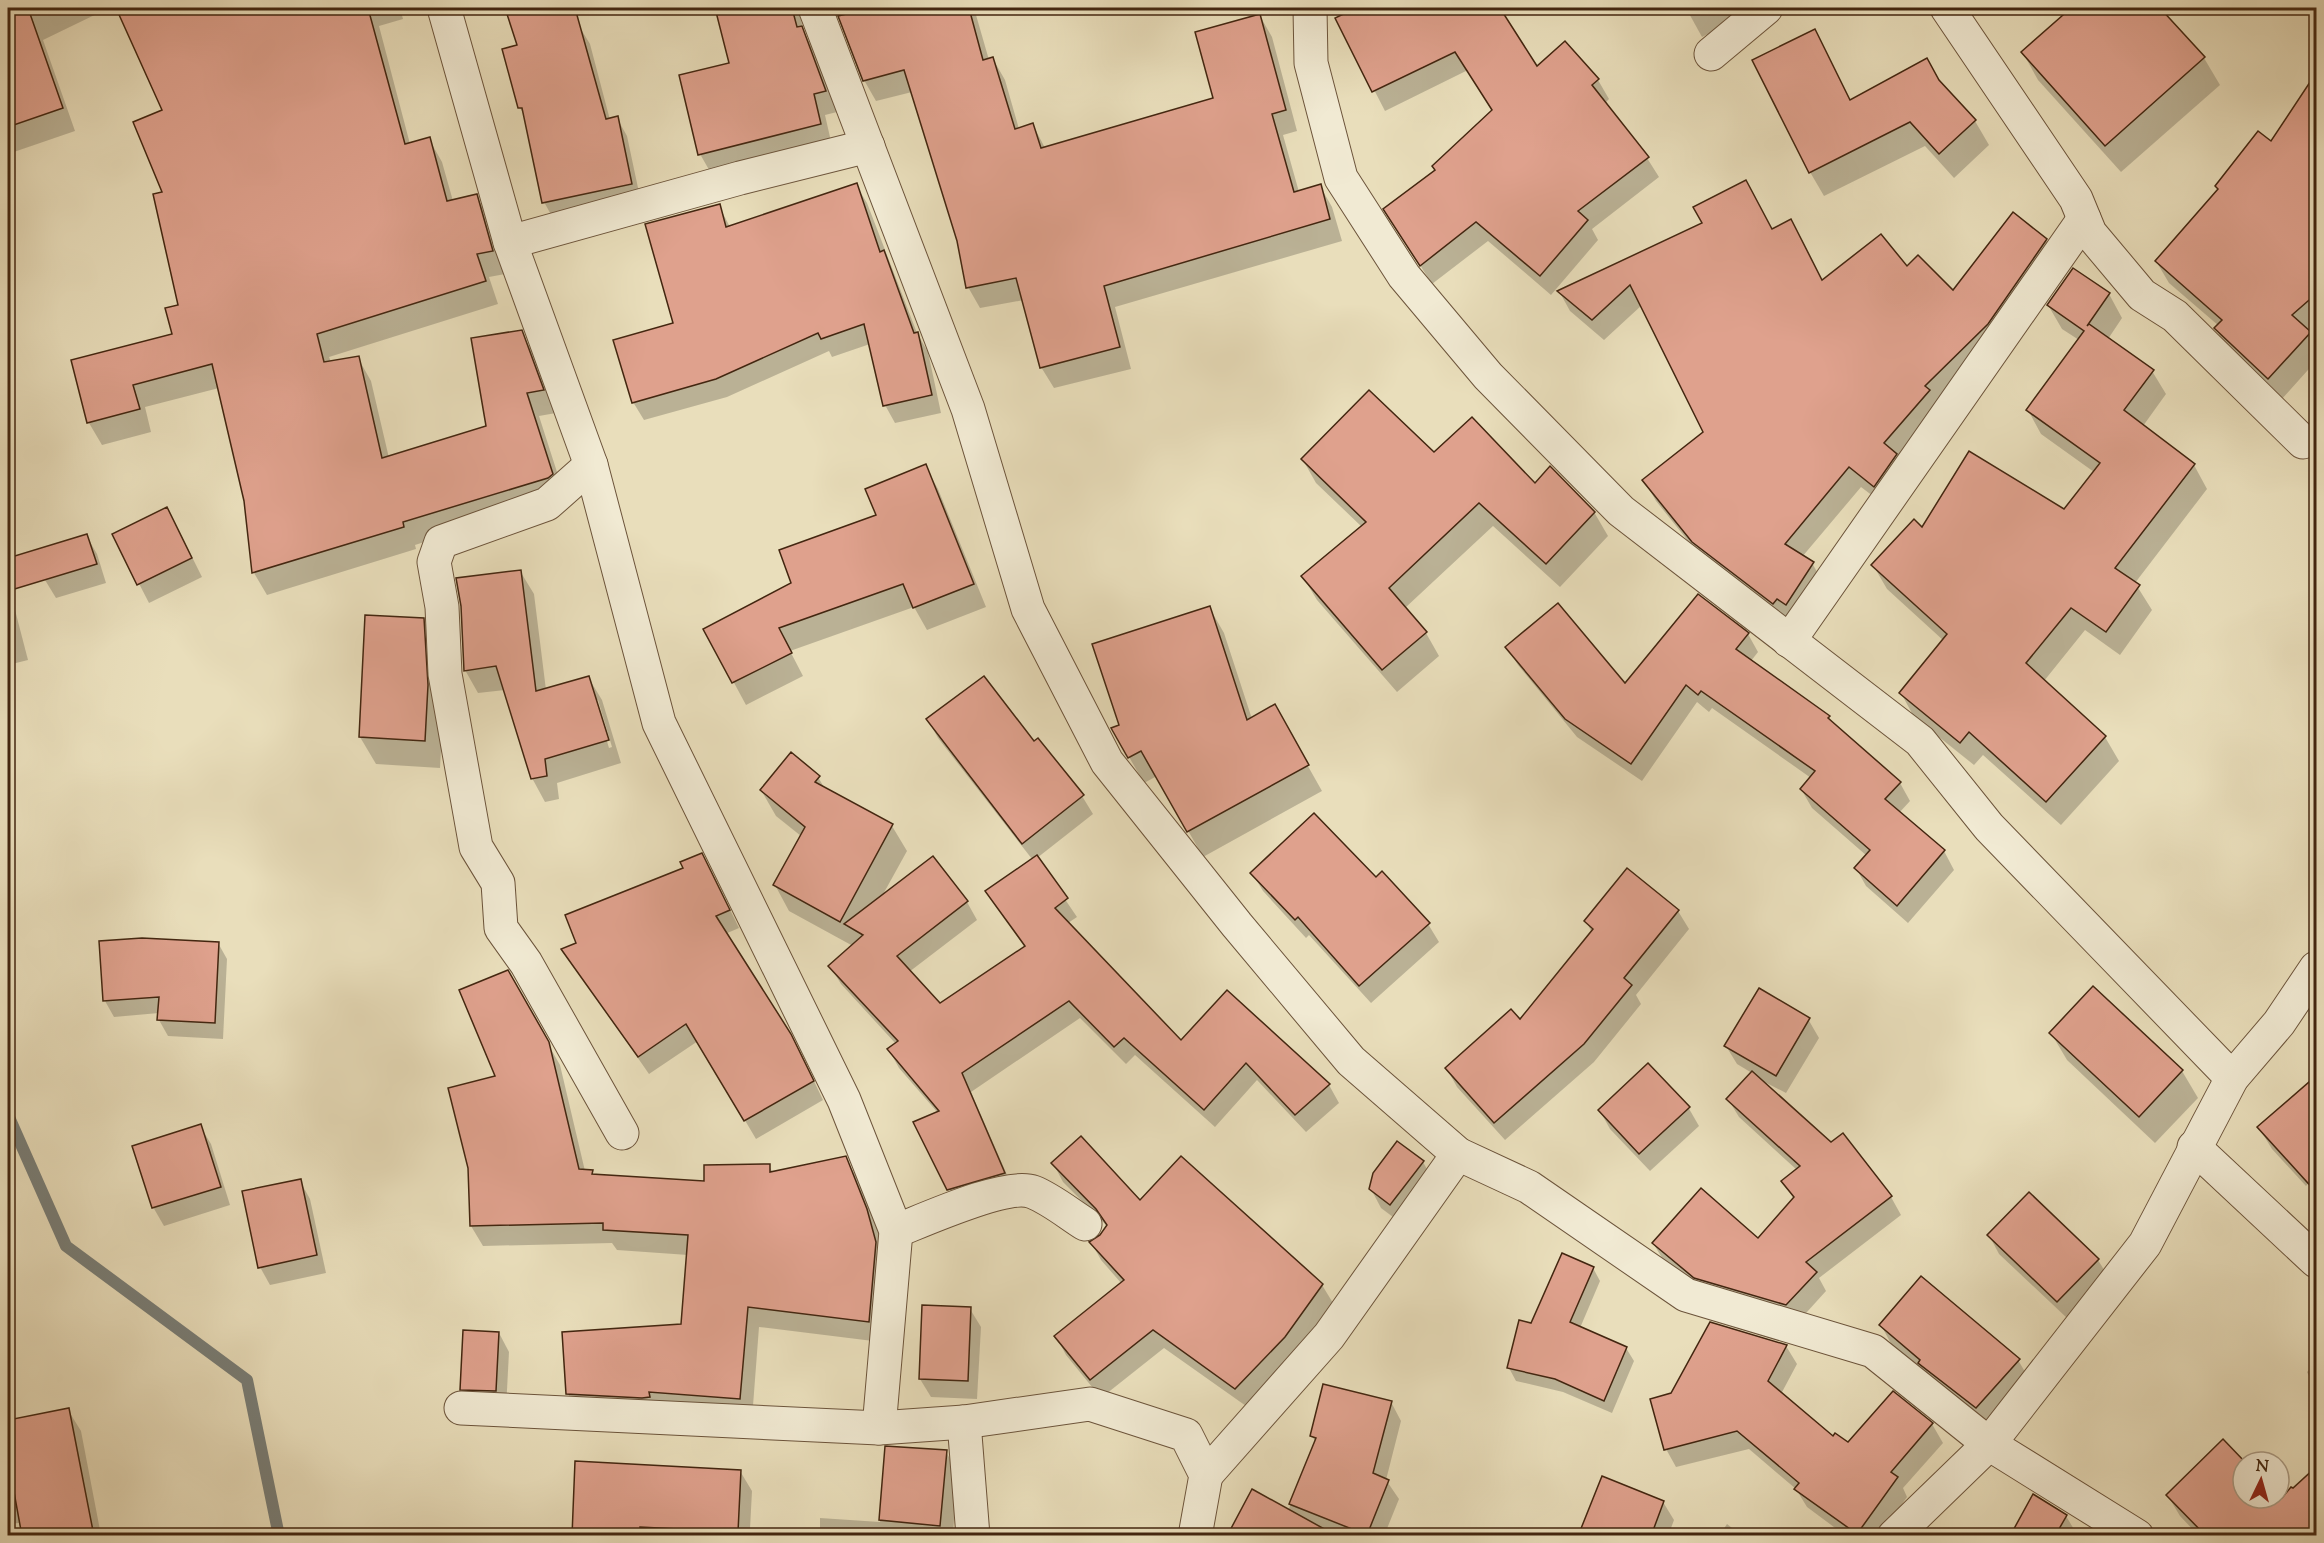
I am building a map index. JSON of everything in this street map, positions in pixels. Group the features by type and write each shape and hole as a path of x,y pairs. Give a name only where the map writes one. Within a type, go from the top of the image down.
{"street":[{"path":"444,8 510,242 591,465 659,723 843,1100 896,1231 879,1428"},
{"path":"815,8 968,409 1028,609 1107,762 1237,925 1351,1061 1458,1154 1528,1187 1686,1295 1873,1352 1989,1444 2137,1536"},
{"path":"1310,8 1311,63 1341,178 1404,276 1488,376 1621,511 1920,741 1989,827 2232,1078"},
{"path":"1710,54 1766,8"},
{"path":"1947,8 2076,199 2090,233 2142,295 2175,316 2303,442"},
{"path":"510,242 740,177 868,146"},
{"path":"1789,641 2084,219"},
{"path":"591,465 547,504 441,542 434,562 442,607 445,674 476,847 498,883 501,928 526,963 622,1134"},
{"path":"1894,1536 1989,1444 2145,1244 2232,1078 2279,1023 2316,968"},
{"path":"2194,1148 2316,1261"},
{"path":"1195,1536 1206,1475 1329,1336 1458,1154"},
{"path":"896,1231 972,1202 1018,1190 1033,1192 1085,1224"},
{"path":"461,1408 879,1428 964,1422 1090,1404 1186,1435 1206,1475"},
{"path":"964,1422 973,1536"}],"building":[{"path":"8,8 28,8 63,108 8,127"},
{"path":"116,8 368,8 405,144 430,137 447,201 477,194 493,251 477,254 486,281 317,334 324,362 359,356 382,458 486,426 471,338 522,330 544,390 527,393 553,474 548,478 403,522 404,527 252,573 244,501 212,364 133,385 140,409 87,423 71,360 172,334 165,308 178,305 153,194 162,192 133,122 162,110"},
{"path":"505,8 575,8 606,119 618,116 632,184 542,203 522,108 518,108 502,49 517,45"},
{"path":"715,8 792,8 797,27 802,26 826,91 814,94 821,124 698,155 679,75 729,63"},
{"path":"872,8 969,8 983,60 993,57 1015,129 1033,123 1041,148 1213,98 1195,32 1260,14 1286,110 1272,114 1294,192 1321,184 1330,219 1104,286 1120,347 1040,368 1016,278 966,288 957,241 904,70 863,81 838,16"},
{"path":"1356,8 1500,8 1537,66 1565,41 1599,79 1592,85 1649,157 1578,211 1588,220 1540,276 1476,222 1420,266 1383,209 1435,170 1432,166 1492,110 1455,52 1372,92 1335,18"},
{"path":"2071,8 2160,8 2205,57 2105,146 2021,52"},
{"path":"1815,29 1850,100 1927,58 1939,80 1976,120 1939,154 1910,122 1809,173 1752,60"},
{"path":"2316,73 2316,294 2292,315 2311,332 2268,379 2214,328 2222,320 2155,261 2218,189 2215,186 2258,131 2271,141"},
{"path":"1746,180 1772,229 1791,219 1822,280 1881,234 1907,266 1918,255 1953,290 2013,212 2047,239 1988,324 1925,386 1930,390 1884,443 1897,454 1874,487 1849,467 1785,544 1814,562 1786,605 1777,599 1773,604 1692,542 1642,480 1703,432 1630,285 1592,320 1557,291 1702,223 1693,207"},
{"path":"857,183 880,252 884,250 914,333 918,332 932,395 883,406 864,324 821,339 818,333 716,379 632,403 613,340 673,323 645,224 720,204 726,227"},
{"path":"2073,268 2110,293 2087,326 2089,324 2154,370 2124,410 2195,464 2115,568 2140,585 2106,632 2071,608 2026,663 2106,736 2046,802 1969,732 1960,743 1899,693 1947,634 1871,565 1914,519 1922,527 1969,451 2064,509 2100,463 2026,410 2084,331 2047,305"},
{"path":"1369,390 1434,452 1472,417 1535,483 1550,466 1595,512 1546,564 1479,503 1389,588 1427,632 1382,670 1301,576 1366,522 1301,459"},
{"path":"926,464 974,584 913,608 903,584 779,628 792,653 732,683 703,629 791,583 779,550 876,515 865,489"},
{"path":"167,507 192,558 137,585 112,534"},
{"path":"87,534 97,564 8,591 8,558"},
{"path":"521,570 536,691 589,676 609,740 545,759 547,776 531,779 496,666 464,671 461,606 456,578"},
{"path":"1698,594 1749,633 1736,649 1830,716 1828,718 1901,782 1885,799 1945,850 1897,906 1854,868 1870,850 1800,789 1815,771 1701,691 1698,695 1686,685 1631,764 1565,719 1505,647 1558,603 1625,683"},
{"path":"1210,606 1247,720 1275,704 1309,765 1187,832 1141,751 1128,758 1111,728 1119,725 1092,644"},
{"path":"365,615 424,618 428,685 425,741 359,737"},
{"path":"984,676 1034,741 1038,738 1084,795 1022,844 926,719"},
{"path":"791,752 820,776 815,782 893,824 840,922 773,885 805,827 760,790"},
{"path":"1314,813 1376,877 1382,871 1430,923 1359,986 1298,917 1295,920 1250,873"},
{"path":"702,853 730,910 716,916 791,1034 814,1081 744,1121 686,1024 638,1057 561,949 576,943 565,915 683,868 680,862"},
{"path":"1037,855 1068,898 1055,908 1181,1040 1227,990 1330,1084 1295,1115 1246,1063 1204,1110 1124,1038 1114,1047 1069,1001 962,1073 1005,1173 947,1190 913,1122 939,1111 887,1049 898,1041 828,966 863,935 844,924 933,856 968,901 897,956 940,1003 1025,946 985,891"},
{"path":"1627,868 1679,910 1624,978 1632,985 1584,1044 1494,1123 1445,1068 1511,1009 1520,1019 1593,929 1584,921"},
{"path":"142,938 219,942 215,1023 157,1020 159,997 103,1001 99,941"},
{"path":"508,970 549,1042 579,1169 593,1170 592,1174 704,1181 704,1165 770,1164 770,1172 846,1156 867,1209 876,1242 869,1322 748,1307 740,1399 649,1392 650,1397 642,1398 566,1394 562,1332 681,1324 688,1235 603,1230 603,1223 470,1226 468,1168 448,1088 495,1076 459,990"},
{"path":"2093,986 2183,1070 2139,1117 2049,1033"},
{"path":"1759,988 1810,1018 1776,1076 1724,1046"},
{"path":"1648,1063 1690,1107 1639,1154 1598,1110"},
{"path":"1752,1071 1831,1142 1843,1133 1892,1196 1806,1262 1817,1272 1786,1305 1694,1278 1652,1243 1701,1188 1758,1238 1794,1197 1781,1181 1800,1166 1726,1099"},
{"path":"2316,1076 2316,1192 2257,1127"},
{"path":"201,1124 221,1187 152,1208 132,1146"},
{"path":"1081,1136 1140,1200 1181,1156 1323,1284 1285,1337 1235,1389 1153,1330 1090,1380 1054,1336 1124,1280 1089,1242 1100,1235 1107,1225 1096,1209 1051,1163"},
{"path":"1397,1141 1424,1161 1390,1205 1369,1189 1373,1173"},
{"path":"301,1179 317,1255 258,1268 242,1191"},
{"path":"2029,1192 2099,1259 2057,1302 1987,1235"},
{"path":"1562,1253 1594,1267 1570,1322 1627,1347 1604,1401 1555,1379 1507,1368 1519,1320 1531,1323"},
{"path":"1921,1276 2020,1359 1976,1408 1918,1363 1920,1360 1879,1325"},
{"path":"922,1305 971,1307 968,1381 919,1379"},
{"path":"1710,1322 1787,1345 1768,1381 1833,1436 1835,1433 1848,1442 1893,1391 1933,1423 1891,1472 1898,1477 1857,1534 1794,1489 1799,1483 1737,1431 1664,1450 1650,1399 1671,1393"},
{"path":"463,1330 499,1332 496,1391 460,1390"},
{"path":"1323,1384 1392,1401 1373,1473 1389,1480 1367,1535 1289,1504 1316,1438 1310,1436"},
{"path":"69,1408 94,1536 22,1536 8,1459 8,1420"},
{"path":"2223,1439 2234,1450 2231,1450 2231,1510 2291,1510 2291,1487 2293,1488 2316,1467 2316,1536 2206,1536 2166,1495"},
{"path":"885,1446 947,1450 940,1526 879,1520"},
{"path":"575,1461 741,1470 738,1532 640,1527 640,1536 572,1536"},
{"path":"1602,1476 1664,1501 1651,1536 1578,1536"},
{"path":"1252,1489 1337,1536 1227,1536"},
{"path":"2033,1494 2067,1515 2055,1536 2010,1536"}],"waterway":[{"path":"8,1115 66,1246 247,1380 279,1536"}]}
